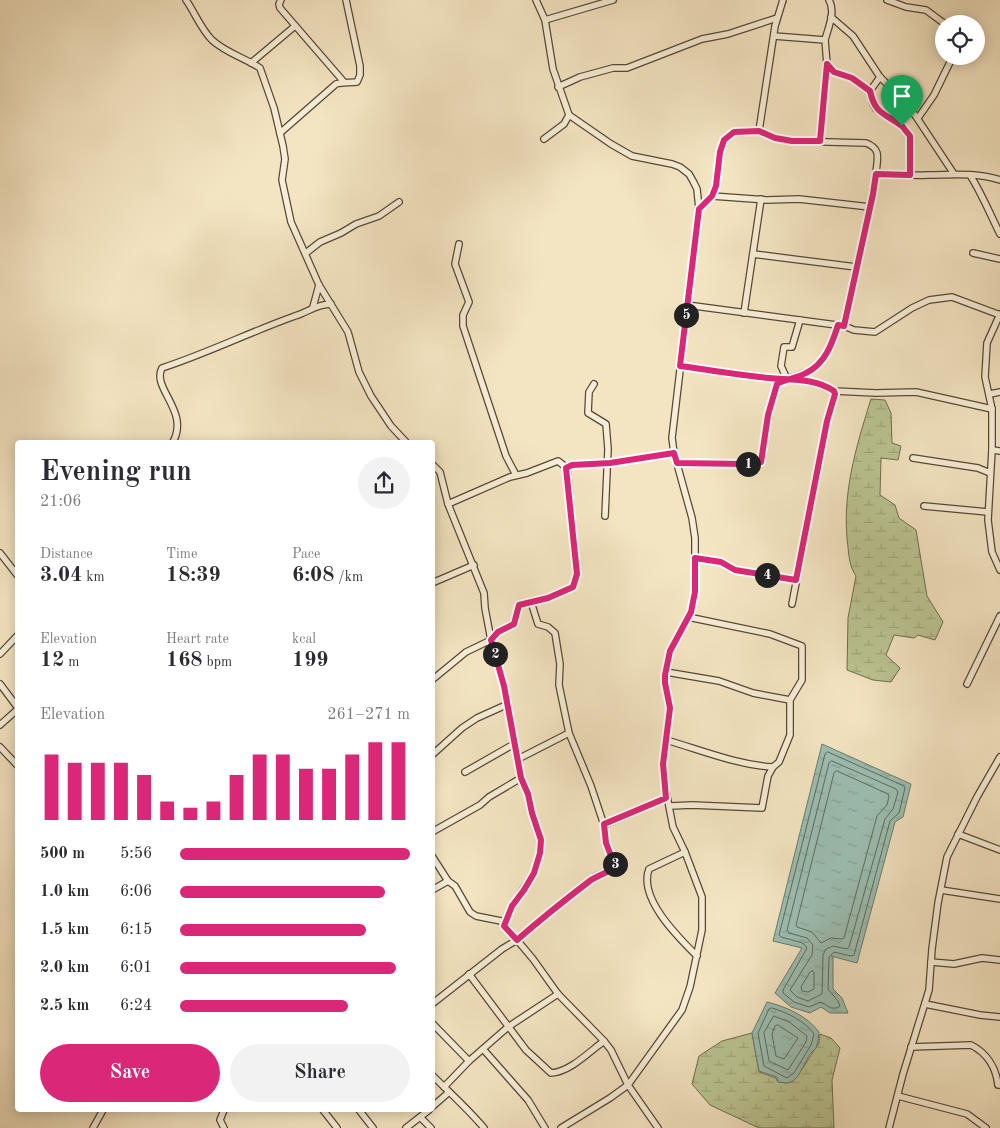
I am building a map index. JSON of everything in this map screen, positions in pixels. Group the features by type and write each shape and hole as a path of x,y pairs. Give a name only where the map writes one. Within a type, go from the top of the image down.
{"street":[{"path":"186,0 213,41 260,68 274,108 280,133 285,159 282,180 291,222 319,285 348,332 362,378 371,396 391,426 404,440"},
{"path":"281,0 280,8 344,82"},
{"path":"280,133 336,84 357,82 360,75 360,66 346,0"},
{"path":"536,0 545,20 553,69 569,114 611,144 632,156 680,167 694,181 697,189 699,209 672,438 674,453 692,518 695,592 691,612 670,651 666,672 665,683 670,708 663,764 666,798 670,806 673,827 685,852 702,897 702,930 690,987 682,1010 628,1085 561,1128"},
{"path":"545,20 613,0"},
{"path":"759,131 777,18 783,0"},
{"path":"820,141 827,64 825,40 832,5 830,0"},
{"path":"887,0 906,8 926,10 935,17"},
{"path":"831,17 853,36 880,77 909,106 954,174"},
{"path":"558,87 580,77 613,68 627,68 702,39 735,32 777,18"},
{"path":"251,63 295,26"},
{"path":"774,36 825,40"},
{"path":"827,64 834,72 852,78 870,91 876,109 902,126 910,136 910,175"},
{"path":"918,118 934,96 949,65"},
{"path":"870,91 880,77"},
{"path":"544,139 564,124 569,114"},
{"path":"677,463 744,464 761,462 768,415 777,384 787,378 808,372 825,357 841,326 870,207 876,174 877,152 874,146 866,143 792,141 775,138 759,131 734,132 724,140 716,186 712,196 699,209"},
{"path":"876,174 954,174 1000,180"},
{"path":"970,175 986,203 1000,234"},
{"path":"712,196 799,199 870,207"},
{"path":"744,313 761,199"},
{"path":"306,253 320,242 356,224 379,216 398,202"},
{"path":"459,244 455,264 469,302 463,315 463,326 506,456 516,474"},
{"path":"972,253 1000,259"},
{"path":"753,254 856,267"},
{"path":"313,307 319,285"},
{"path":"687,305 875,332 912,308 929,300 952,298 999,317 987,342 985,377 992,409 992,450 988,512 989,537 992,552 1000,570"},
{"path":"174,440 177,428 175,410 161,384 160,372 162,368 187,360 271,324 306,312 313,307 321,304 331,304"},
{"path":"787,378 781,366 784,347 792,348 800,320"},
{"path":"680,366 771,378 787,378 817,383 834,391 916,392 992,409"},
{"path":"594,384 589,392 588,413 606,424 608,449 605,516"},
{"path":"792,604 827,421 835,394 834,391"},
{"path":"990,394 1000,392"},
{"path":"992,450 1000,451"},
{"path":"566,468 572,465 606,464 674,453"},
{"path":"913,458 978,468 990,473"},
{"path":"435,678 466,652 491,640 498,632 514,624 519,605 548,598 573,587 577,574 566,468 558,461 527,473 516,474 448,504"},
{"path":"435,467 440,472 448,504 484,593 491,640 504,686 521,778 528,794 541,840 540,853 530,880 512,906 504,926"},
{"path":"924,506 988,512"},
{"path":"0,553 15,572"},
{"path":"695,558 721,562 735,570 796,580"},
{"path":"435,582 474,565"},
{"path":"435,1002 517,940 596,876 613,869 615,866 606,843 604,824 569,733 559,684 560,664 555,633 548,627 538,624 531,602"},
{"path":"967,684 1000,616"},
{"path":"670,806 762,808 768,776 773,767 779,762 790,735 790,700 802,680 802,646 770,634 688,617"},
{"path":"0,654 15,638"},
{"path":"666,672 719,681 753,693 790,700"},
{"path":"0,684 15,705"},
{"path":"435,752 462,728 477,718 506,705"},
{"path":"0,725 15,712"},
{"path":"518,759 569,733"},
{"path":"666,740 730,759 773,767"},
{"path":"465,772 514,744"},
{"path":"0,746 15,763"},
{"path":"889,1128 903,1074 929,990 940,890 947,857 976,796 1000,757"},
{"path":"435,830 480,805 489,797 521,778"},
{"path":"604,824 666,798"},
{"path":"958,834 1000,850"},
{"path":"685,852 648,869 645,878 650,893 670,928 697,956"},
{"path":"435,861 448,881 455,886 470,912 476,916 496,919 504,926 533,959 558,994 604,1041 611,1050 628,1085 655,1127"},
{"path":"435,888 448,881"},
{"path":"940,890 1000,899"},
{"path":"931,962 954,964 982,958 1000,960"},
{"path":"470,974 508,1028 526,1050 551,1073 572,1065 604,1041"},
{"path":"444,1087 469,1061 508,1028 558,994"},
{"path":"925,1004 1000,1017"},
{"path":"435,1026 469,1061"},
{"path":"911,1047 971,1045 979,1049 996,1070 998,1084 1000,1085"},
{"path":"483,1049 528,1100 545,1128"},
{"path":"435,1078 484,1128"},
{"path":"435,1104 448,1092"},
{"path":"898,1096 967,1114 986,1128"},
{"path":"93,1128 103,1112"},
{"path":"223,1112 220,1120 224,1128"},
{"path":"325,1112 337,1128"},
{"path":"360,1112 373,1128"},
{"path":"406,1128 427,1112"},
{"path":"421,1118 431,1128"}],"green space":[{"path":"871,399 885,400 891,413 892,443 901,446 898,460 881,458 880,495 895,505 899,518 916,530 927,596 943,622 935,640 918,635 914,638 894,635 886,655 900,668 891,682 873,680 847,670 848,618 856,576 851,566 846,528 848,490 855,453"},
{"path":"752,1033 759,1072 776,1078 778,1082 789,1083 796,1078 819,1042 820,1034 831,1038 840,1048 832,1080 834,1128 759,1128 710,1105 692,1084 699,1056 722,1041"}],"water":[{"path":"822,744 911,784 903,817 895,822 857,963 831,956 833,957 833,989 842,998 848,1013 830,1013 821,1007 810,1013 791,1007 775,993 802,948 773,941"},
{"path":"767,1002 796,1013 809,1021 819,1032 816,1048 810,1054 798,1076 793,1081 787,1083 778,1082 777,1077 759,1071 752,1033"}],"route":[{"path":"902,126 876,109 870,91 852,78 834,72 827,64 820,141 792,141 775,138 759,131 734,132 724,140 720,152 716,186 712,196 699,209 680,366 771,378 787,378 808,381 834,391 835,394 827,421 796,580 735,570 721,562 695,558 695,592 691,612 670,651 665,675 670,708 663,764 666,798 604,824 606,843 615,866 613,869 596,876 517,940 504,926 512,906 534,873 540,853 541,840 528,794 521,778 504,686 491,640 498,632 514,624 519,605 548,598 573,587 577,574 566,468 572,465 610,463 674,453 677,463 744,464 761,462 768,415 777,384 787,378 808,372 825,357 833,342 838,325 844,326 876,174 910,175 910,136 902,126"}]}
